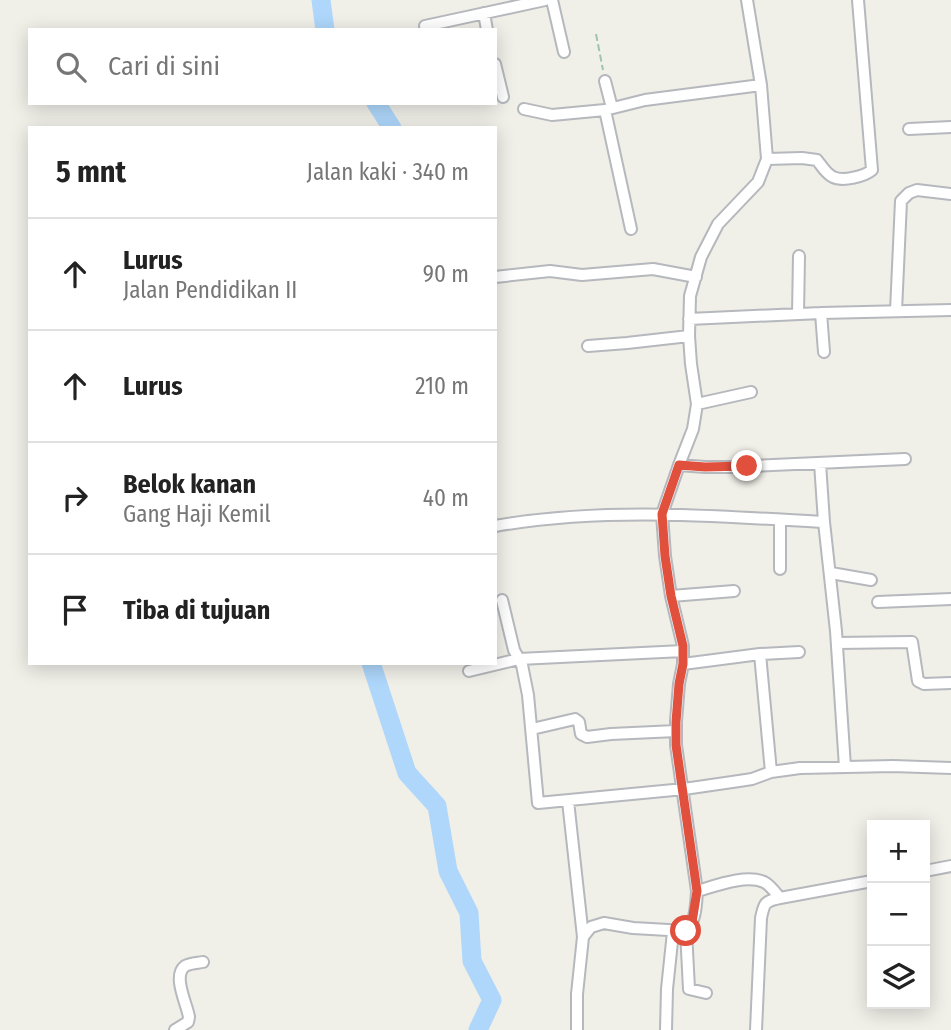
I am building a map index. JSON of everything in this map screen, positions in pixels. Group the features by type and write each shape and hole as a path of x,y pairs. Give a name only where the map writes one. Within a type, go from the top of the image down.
{"street":[{"path":"425,26 545,0"},
{"path":"552,0 564,52"},
{"path":"583,937 591,927 604,923 673,932 686,931 692,922 697,891 676,745 683,651 671,596 662,514 693,429 697,404 691,364 689,319 690,296 701,257 718,224 758,182 767,159 761,85 747,0"},
{"path":"767,159 817,160 828,174 838,179 867,174 872,170 858,0"},
{"path":"484,13 487,28"},
{"path":"497,72 503,97"},
{"path":"605,81 618,175 631,229"},
{"path":"524,108 552,114 608,109 645,100 761,85"},
{"path":"909,129 951,127"},
{"path":"896,311 901,201 917,190 951,194"},
{"path":"798,314 799,256"},
{"path":"497,277 550,271 582,275 653,269 696,277"},
{"path":"689,319 951,310"},
{"path":"821,313 824,352"},
{"path":"588,346 689,336"},
{"path":"697,404 751,392"},
{"path":"679,465 705,467 905,459"},
{"path":"820,463 837,643 845,767"},
{"path":"497,526 556,516 662,514 824,522"},
{"path":"780,520 780,569"},
{"path":"831,573 871,580"},
{"path":"671,596 734,591"},
{"path":"878,602 951,599"},
{"path":"502,600 514,650 522,665 526,682 538,803 684,789 800,768 951,768"},
{"path":"837,643 912,642 918,681 924,684 951,683"},
{"path":"497,664 519,659 683,651"},
{"path":"683,664 799,652"},
{"path":"760,654 771,772"},
{"path":"470,671 494,665"},
{"path":"532,729 575,719 579,722 581,734 587,737 676,731"},
{"path":"568,801 583,937 577,994 577,1030"},
{"path":"930,869 951,866"},
{"path":"697,891 754,879 766,883 780,898"},
{"path":"755,1030 764,905 769,900 867,882"},
{"path":"686,931 689,989"},
{"path":"666,1030 673,932"},
{"path":"175,1030 188,1022 189,1017 180,982 182,970 185,966 203,962"},
{"path":"667,989 689,989 706,993"}],"path":[{"path":"596,34 605,81"}],"waterway":[{"path":"321,0 325,28"},
{"path":"377,105 391,126"},
{"path":"372,665 407,773 437,806 448,871 469,913 472,961 492,1000 478,1030"}],"route":[{"path":"686,931 692,922 697,891 676,745 683,646 671,596 662,514 679,465 747,466"}]}
